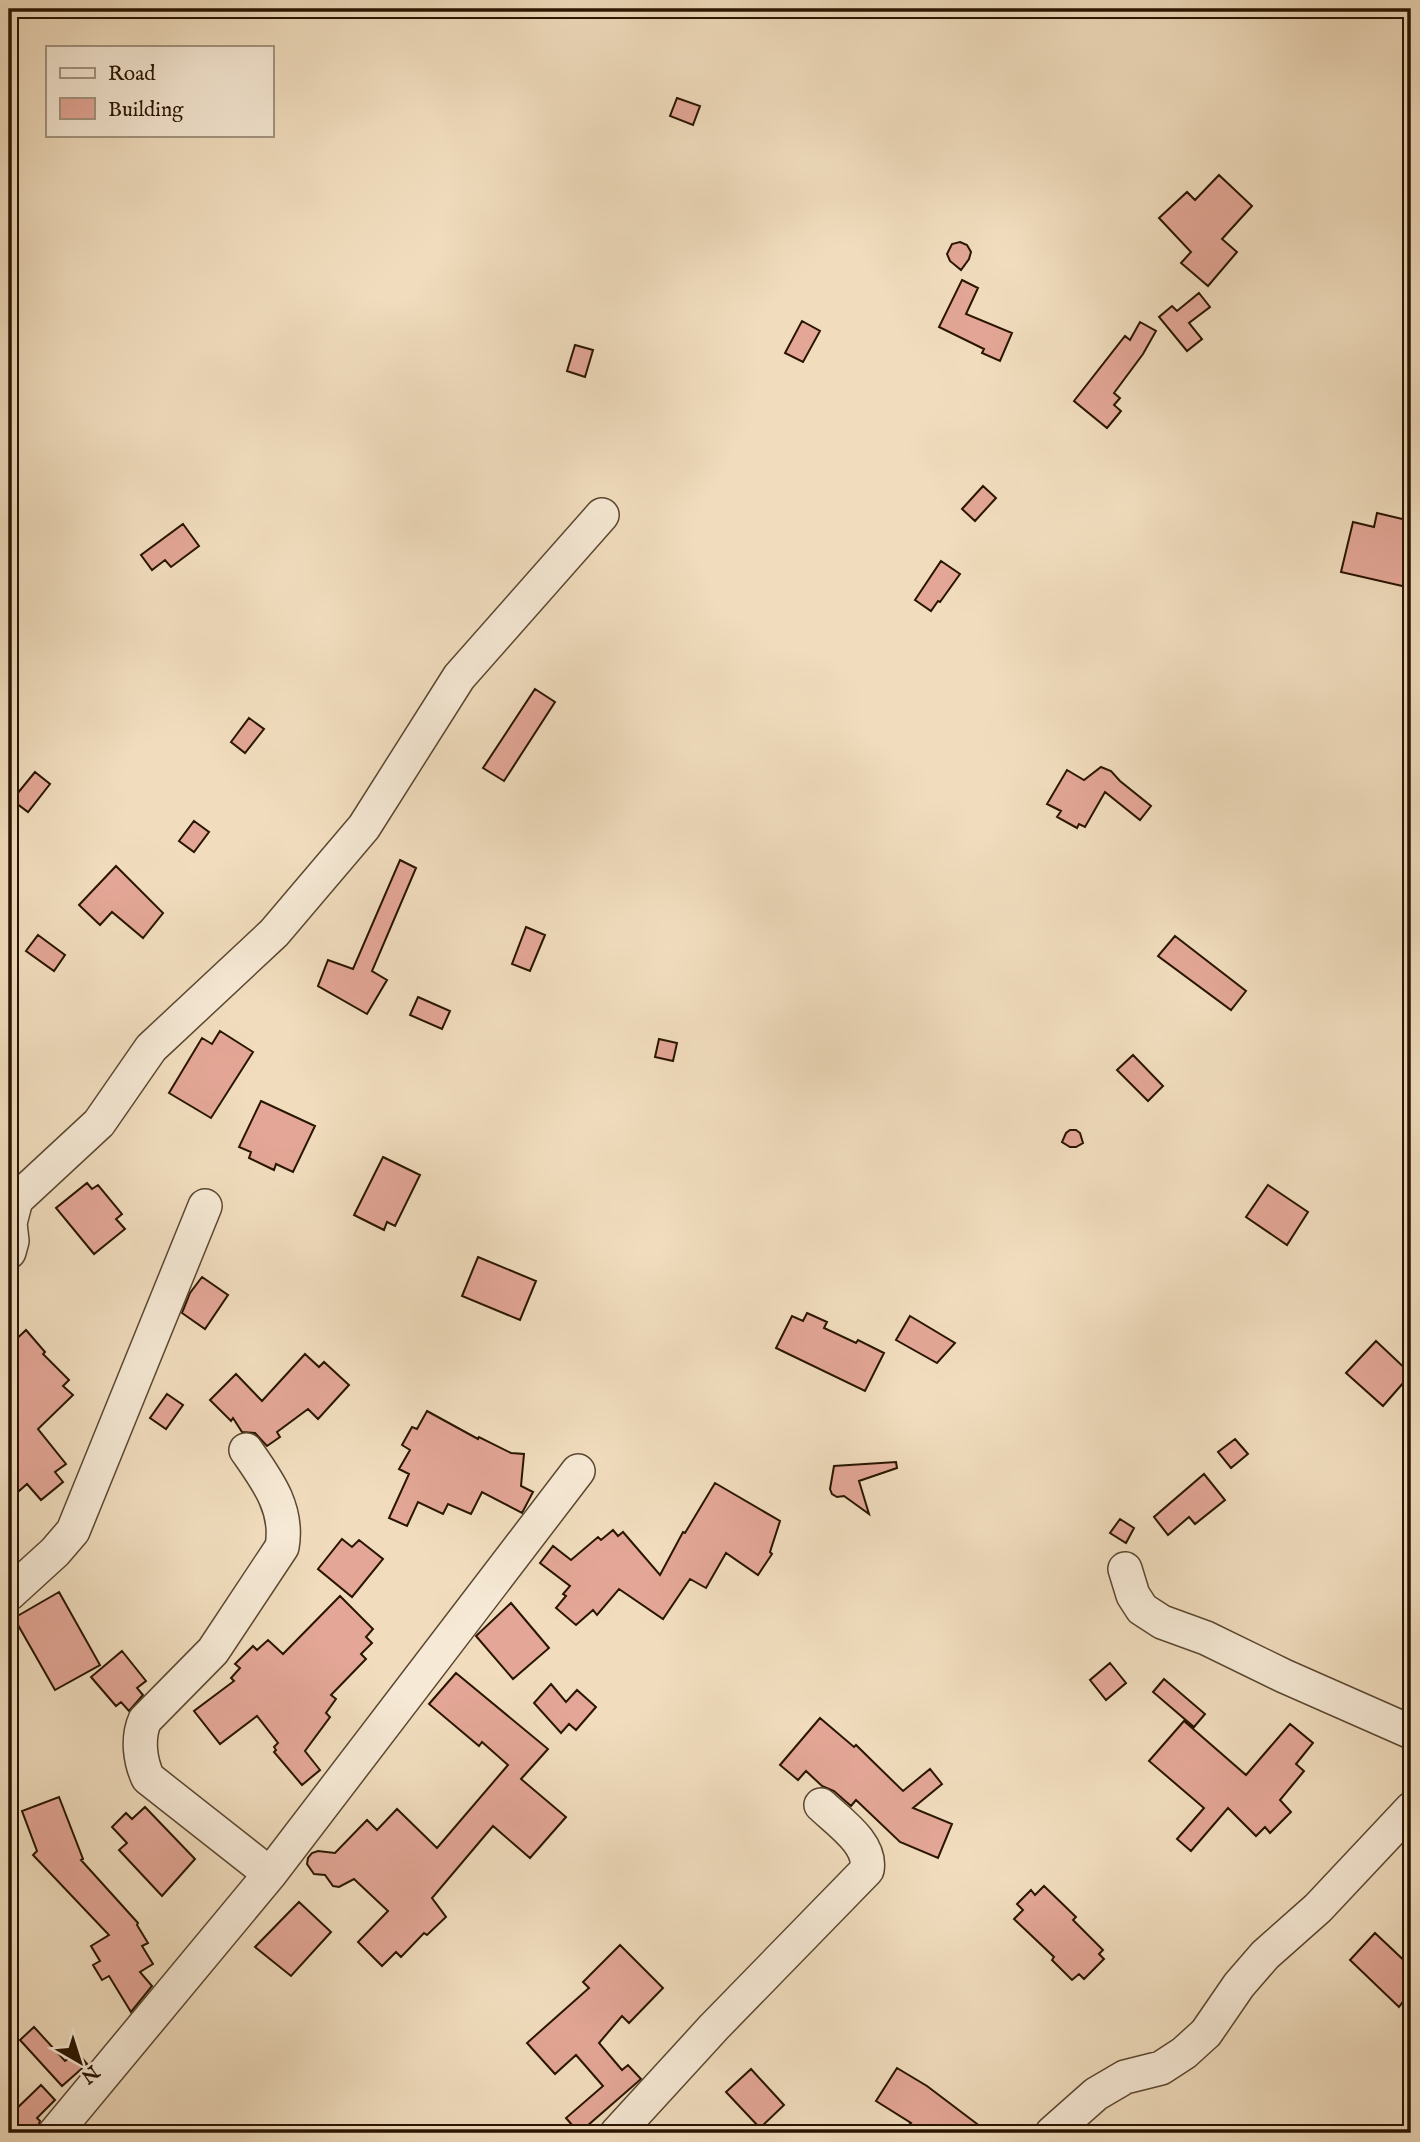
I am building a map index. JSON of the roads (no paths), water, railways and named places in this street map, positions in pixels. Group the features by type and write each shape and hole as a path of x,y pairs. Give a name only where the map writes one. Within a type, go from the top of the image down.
{"street":[{"path":"9,1252 12,1241 10,1223 16,1200 99,1123 150,1048 274,933 364,827 459,677 602,516"},
{"path":"9,1594 55,1552 73,1531 205,1206"},
{"path":"246,1450 267,1480 283,1514 285,1532 282,1547 212,1651 145,1720 141,1728 141,1747 143,1767 148,1778 270,1874"},
{"path":"55,2133 270,1874 578,1471"},
{"path":"1125,1569 1133,1595 1142,1609 1162,1622 1206,1638 1411,1732"},
{"path":"617,2133 714,2027 867,1870 869,1860 863,1847 821,1805"},
{"path":"1052,2133 1096,2094 1125,2077 1161,2068 1184,2053 1206,2033 1239,1985 1265,1955 1318,1908 1411,1809"}]}
